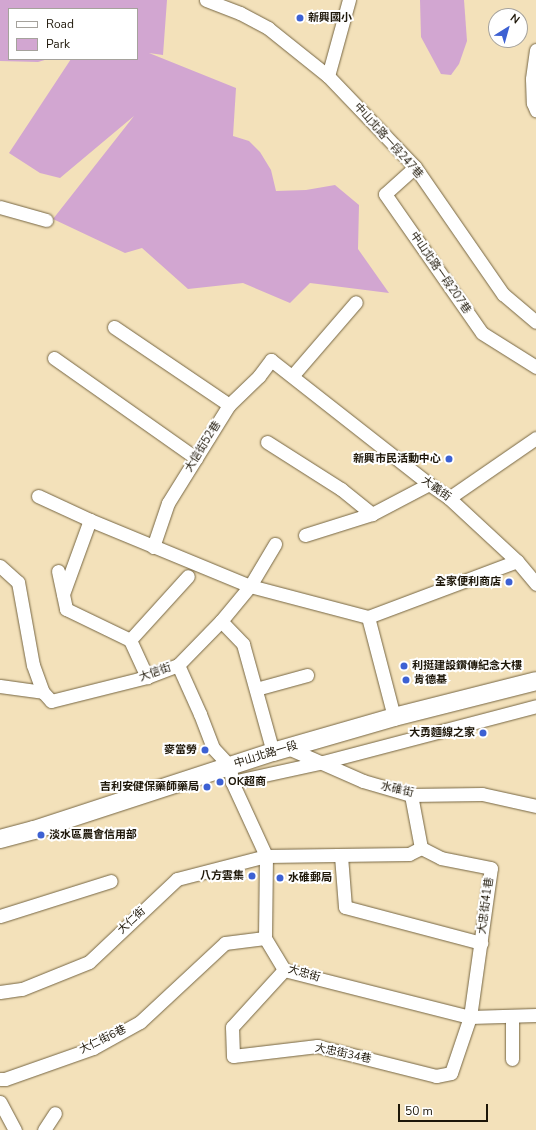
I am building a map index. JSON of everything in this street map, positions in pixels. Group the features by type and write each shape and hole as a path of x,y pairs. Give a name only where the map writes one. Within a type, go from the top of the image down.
{"main road":[{"name":"中山北路一段","path":"0,839 231,774 280,750 394,717 536,681"}],"street":[{"name":"中山北路一段247巷","path":"206,0 240,13 268,28 328,76 415,168 503,294 536,322"},
{"path":"328,76 349,0"},
{"path":"536,50 532,79 533,103 536,110"},
{"name":"中山北路一段207巷","path":"415,168 385,194 482,333 536,367"},
{"path":"0,206 46,220"},
{"path":"293,376 356,302"},
{"path":"114,327 229,405"},
{"path":"54,358 196,458"},
{"name":"大義街","path":"271,360 429,484 450,498 517,561 536,584"},
{"name":"大信街52巷","path":"153,547 168,503 229,405 259,376 271,360"},
{"path":"450,498 536,438"},
{"path":"267,442 341,489 372,514"},
{"path":"305,535 372,514 429,484"},
{"path":"38,496 153,547 250,586 368,617 517,561"},
{"path":"63,594 90,520"},
{"name":"大信街","path":"47,697 147,677 178,665 222,621 250,586 275,544"},
{"path":"0,566 18,582 33,665 47,697"},
{"path":"58,571 66,609 130,640 147,677"},
{"path":"130,640 188,576"},
{"path":"368,617 394,717"},
{"path":"222,621 243,644 256,689 280,750"},
{"path":"178,665 200,714 213,748 231,774 266,856 265,938"},
{"path":"256,689 307,675"},
{"path":"0,686 47,697"},
{"path":"231,774 322,762 536,706"},
{"name":"水碓街","path":"280,750 322,762 363,782 412,795 482,794 536,806"},
{"path":"412,795 421,848"},
{"name":"大仁街","path":"0,992 22,989 89,962 177,879 266,856 409,854 421,848"},
{"name":"大忠街41巷","path":"421,848 441,858 492,868 470,1017"},
{"path":"341,856 345,907 481,943"},
{"path":"0,916 111,881"},
{"name":"大忠街","path":"265,938 284,970 470,1017 536,1015"},
{"name":"大仁街6巷","path":"0,1079 5,1079 93,1048 140,1022 190,973 225,943 265,938"},
{"name":"大忠街34巷","path":"284,970 232,1027 233,1056 317,1046 436,1076 451,1073 470,1017"},
{"path":"512,1016 512,1059"},
{"path":"0,1102 15,1130"},
{"path":"44,1130 55,1113"}],"green space":[{"path":"0,0 167,0 163,55 149,53 236,88 233,136 249,141 260,152 271,170 276,191 306,190 335,185 359,205 358,249 389,293 310,283 290,303 243,283 188,289 142,248 125,253 53,219 134,116 60,178 40,173 9,153 70,60 138,60 138,8 8,8 8,60 45,60 38,62 0,61"},
{"path":"420,0 464,0 467,41 459,64 451,75 441,74 421,37"}],"place":[{"name":"新興國小","path":"300,18"},
{"name":"新興市民活動中心","path":"449,459"},
{"name":"全家便利商店","path":"509,582"},
{"name":"利挺建設鑽傳紀念大樓","path":"404,666"},
{"name":"肯德基","path":"406,680"},
{"name":"大勇麵線之家","path":"483,733"},
{"name":"麥當勞","path":"205,750"},
{"name":"OK超商","path":"220,782"},
{"name":"吉利安健保藥師藥局","path":"207,787"},
{"name":"淡水區農會信用部","path":"41,835"},
{"name":"八方雲集","path":"252,876"},
{"name":"水碓郵局","path":"280,878"}]}
